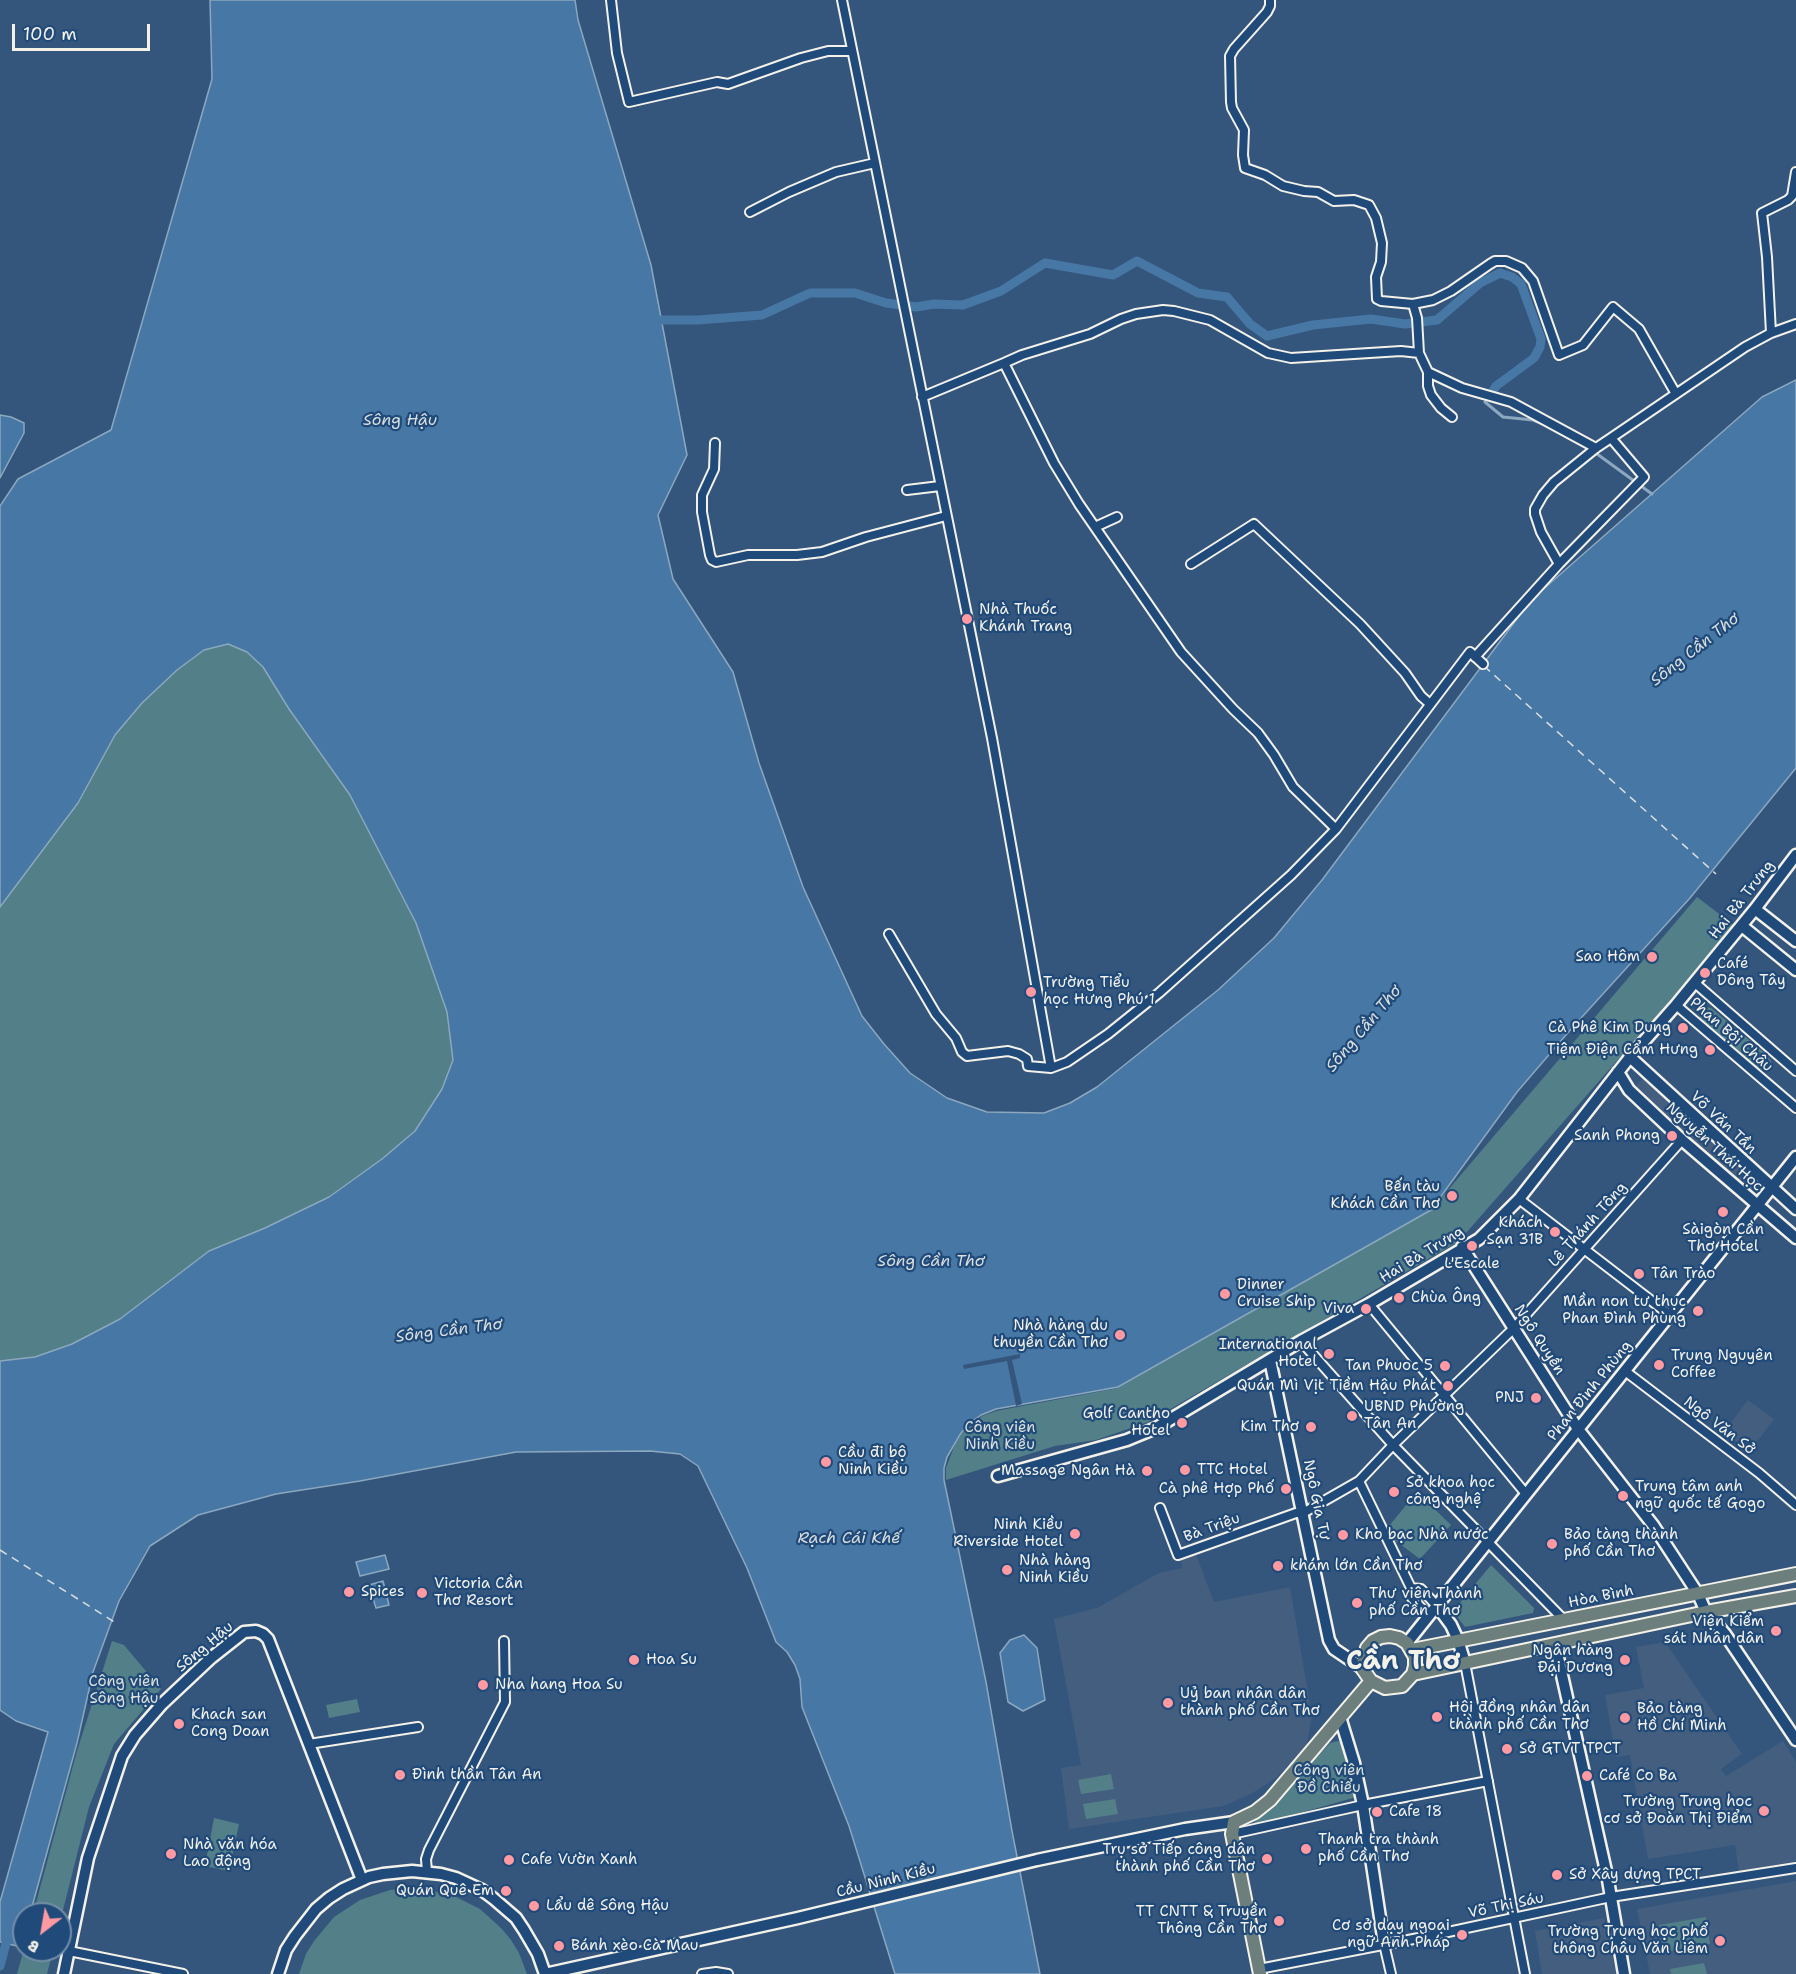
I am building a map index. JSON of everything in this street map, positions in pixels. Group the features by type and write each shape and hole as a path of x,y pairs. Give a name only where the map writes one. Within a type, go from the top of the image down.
{"main road":[{"name":"Hòa Bình","path":"1410,1646 1458,1640 1796,1574"},
{"path":"1413,1674 1706,1612 1796,1596"},
{"path":"1381,1637 1399,1638 1410,1646 1415,1666 1413,1674 1402,1686 1385,1688 1371,1681 1362,1668 1367,1648 1381,1637"},
{"path":"1259,1972 1233,1828 1270,1800 1371,1681"}],"street":[{"path":"611,0 617,53 629,102 717,82 728,84 801,58 828,51 852,51"},
{"path":"842,0 992,738 1051,1068"},
{"path":"1270,0 1267,12 1230,56 1231,102 1244,130 1245,168 1283,186 1304,192 1318,192 1334,201 1354,200 1369,205 1376,218 1382,243 1381,262 1376,273 1377,299 1413,304 1429,301 1441,297 1495,261 1511,262 1526,272 1533,281 1559,355 1584,345 1613,307 1639,328 1676,394"},
{"path":"750,212 836,172 875,163"},
{"path":"1771,333 1762,213 1788,201 1792,196 1796,172"},
{"path":"1413,304 1418,322 1419,353 1428,372 1428,386 1440,408 1452,417"},
{"path":"922,397 1022,355 1090,334 1136,314 1163,310 1192,314 1210,320 1269,353 1291,358 1401,351 1419,353"},
{"path":"1559,564 1541,532 1535,514 1535,509 1543,495 1554,482 1593,450 1745,347 1771,333 1796,324"},
{"path":"1004,363 1054,463 1181,652 1258,733 1293,787 1336,829"},
{"path":"1428,372 1450,384 1518,405 1593,450"},
{"path":"1475,657 1559,564 1644,477 1611,438"},
{"path":"715,443 714,469 702,495 702,512 710,555 716,562 748,555 822,552 867,537 946,516"},
{"path":"907,490 940,486"},
{"path":"1095,527 1117,517"},
{"path":"1191,564 1254,524 1360,624 1430,704"},
{"path":"889,934 936,1014 956,1038 962,1053 967,1056 1008,1052 1019,1054 1027,1059 1028,1066 1051,1068 1067,1062 1108,1034 1159,993 1291,875 1336,829 1470,651 1483,664"},
{"name":"Hai Bà Trưng","path":"998,1476 1127,1440 1156,1428 1270,1359 1370,1304 1462,1247 1479,1239 1519,1198 1630,1057 1742,926 1796,855"},
{"path":"1755,909 1796,941"},
{"path":"1742,926 1796,970"},
{"path":"1695,983 1796,1071"},
{"name":"Phan Bội Châu","path":"1676,1005 1796,1108"},
{"name":"Võ Văn Tần","path":"1630,1057 1796,1209"},
{"name":"Nguyễn Thái Học","path":"1618,1072 1629,1090 1682,1140 1796,1238"},
{"name":"Lê Thánh Tông","path":"1303,1513 1359,1481 1514,1328 1682,1140"},
{"name":"Phan Đình Phùng","path":"1410,1646 1429,1616 1796,1157"},
{"path":"1519,1198 1670,1315"},
{"name":"Ngô Quyền","path":"1462,1247 1578,1429 1653,1525 1698,1594 1706,1612"},
{"path":"1370,1304 1526,1494"},
{"path":"1301,1341 1393,1445 1564,1620"},
{"name":"Ngô Gia Tự","path":"1270,1359 1329,1640 1334,1649 1362,1668"},
{"name":"Ngô Văn Sở","path":"1625,1371 1759,1473 1796,1505"},
{"path":"1359,1481 1411,1588 1412,1598 1429,1616"},
{"name":"Bà Triệu","path":"1160,1508 1178,1555 1296,1513 1303,1513"},
{"path":"1411,1588 1421,1589 1451,1625 1465,1663 1525,1974"},
{"path":"1706,1612 1725,1634 1796,1740"},
{"name":"Sông Hậu","path":"72,1936 88,1858 122,1756 135,1735 162,1704 211,1658 244,1632 256,1631 268,1639 362,1880"},
{"path":"427,1872 426,1859 429,1850 505,1702 504,1641"},
{"path":"1555,1644 1611,1897 1624,1974"},
{"path":"1340,1718 1354,1763 1363,1805 1384,1944 1391,1974"},
{"path":"309,1744 418,1727"},
{"path":"1233,1828 1488,1781"},
{"name":"Cầu Ninh Kiều","path":"545,1974 798,1918 1037,1860 1185,1829 1233,1828"},
{"name":"Võ Thị Sáu","path":"1259,1972 1611,1897 1796,1868"},
{"path":"278,1974 286,1950 304,1922 329,1898 362,1880 398,1872 427,1872 456,1878 482,1890 505,1908 532,1942 545,1974"},
{"path":"72,1952 183,1974"},
{"path":"702,1974 716,1972 728,1974"}],"shaded area":[{"path":"1643,1078 1761,1184 1750,1196 1631,1092"},
{"path":"1748,1400 1774,1419 1749,1452 1724,1432"},
{"path":"1195,1552 1214,1602 1290,1587 1312,1716 1306,1748 1276,1778 1251,1794 1223,1806 1069,1829 1061,1768 1081,1765 1054,1619 1097,1608 1159,1573 1182,1568 1181,1557"},
{"path":"1665,1642 1742,1754 1721,1769 1726,1776 1783,1741 1796,1762 1796,1861 1739,1872 1735,1845 1648,1859 1630,1755 1616,1757 1605,1695 1644,1688 1636,1647"},
{"name":"Trường Trung học phổ thông Châu Văn Liêm","path":"1796,1881 1796,1974 1650,1974 1637,1909"},
{"path":"1604,1918 1616,1974 1542,1974 1535,1931"}],"green space":[{"path":"228,644 247,652 263,667 289,709 350,795 416,923 447,1012 453,1060 442,1089 415,1131 382,1159 328,1197 265,1228 209,1251 120,1319 72,1344 35,1357 0,1361 0,907 78,804 115,735 142,703 177,670 204,649"},
{"name":"Công viên Ninh Kiều","path":"1697,897 1735,926 1454,1244 1148,1422 1096,1440 1055,1446 946,1480 946,1468 954,1447 962,1433 982,1416 996,1411 1118,1388 1431,1210"},
{"path":"1705,1007 1711,1008 1767,1055 1771,1061 1770,1068 1763,1070 1756,1067 1700,1019 1699,1013"},
{"path":"1417,1492 1451,1525 1420,1559 1384,1532"},
{"path":"1491,1565 1534,1608 1533,1613 1465,1627 1453,1611"},
{"name":"Công viên Sông Hậu","path":"112,1641 124,1645 161,1689 114,1744 89,1807 65,1902 36,1902 77,1751"},
{"path":"357,1699 360,1712 329,1718 326,1705"},
{"name":"Công viên Đồ Chiểu","path":"1338,1741 1344,1743 1356,1794 1353,1798 1250,1827 1330,1743"},
{"path":"1111,1774 1114,1789 1081,1794 1078,1780"},
{"path":"1115,1799 1118,1814 1086,1819 1083,1804"},
{"path":"214,1818 239,1824 229,1871 205,1866"},
{"path":"406,1888 452,1895 480,1909 511,1940 527,1974 299,1974 306,1954 334,1917 360,1900 390,1890"},
{"path":"1706,1917 1710,1944 1664,1952 1659,1925"},
{"path":"20,1962 50,1962 47,1974 17,1974"},
{"path":"1704,1963 1707,1974 1671,1974 1670,1969"}],"water":[{"name":"Sông Hậu","path":"210,0 575,0 578,20 651,265 687,455 658,515 673,579 733,672 759,763 803,887 862,1016 910,1073 947,1098 987,1112 1044,1113 1070,1103 1097,1087 1218,990 1274,938 1322,880 1531,600 1762,397 1796,380 1796,768 1690,898 1517,1092 1431,1210 1118,1387 996,1409 981,1415 961,1433 947,1457 944,1480 986,1682 1040,1974 895,1974 849,1826 802,1707 800,1679 795,1665 787,1652 776,1642 747,1568 698,1466 680,1454 650,1451 516,1452 276,1494 198,1515 150,1546 119,1601 93,1672 77,1743 33,1902 12,1902 12,1945 0,1942 0,1902 48,1732 16,1721 0,1710 0,1361 35,1357 72,1344 120,1319 209,1251 265,1228 329,1197 382,1159 415,1131 442,1089 453,1060 447,1012 416,923 350,795 289,709 263,667 247,652 228,644 204,650 177,670 142,703 115,735 78,803 0,907 0,506 18,479 111,430 212,79"},
{"path":"0,415 24,423 24,433 0,478"},
{"path":"385,1555 389,1569 360,1576 356,1562"},
{"path":"383,1581 389,1605 376,1608 369,1585"},
{"path":"1024,1635 1037,1648 1045,1700 1023,1711 1008,1702 1000,1653 1010,1640"}],"pier":[{"path":"1020,1354 1020,1358 1012,1360 1022,1404 1016,1406 1007,1361 964,1369 963,1365"}],"waterway":[{"path":"661,320 698,320 762,315 810,293 855,293 886,303 916,307 934,304 963,305 1001,291 1045,263 1113,275 1137,261 1198,293 1227,297 1250,324 1267,336 1313,325 1371,319 1405,324 1437,320 1480,283 1500,273 1512,277 1521,284 1541,339 1540,347 1534,358 1496,386 1493,391"},
{"path":"1485,402 1503,417 1533,420 1548,426"},
{"path":"1593,451 1652,494"},
{"path":"0,1966 9,1932"}],"ferry route":[{"path":"1484,666 1716,874"},
{"path":"0,1550 116,1623"}],"place":[{"name":"Nhà Thuốc Khánh Trang","path":"967,619"},
{"name":"Sao Hôm","path":"1652,957"},
{"name":"Café Dông Tây","path":"1705,973"},
{"name":"Trường Tiểu học Hưng Phú 1","path":"1031,992"},
{"name":"Cà Phê Kim Dung","path":"1683,1028"},
{"name":"Tiệm Điện Cẩm Hưng","path":"1710,1050"},
{"name":"Sanh Phong","path":"1672,1136"},
{"name":"Bến tàu Khách Cần Thơ","path":"1452,1196"},
{"name":"Sàigòn Cần Thơ Hotel","path":"1723,1212"},
{"name":"Khách Sạn 31B","path":"1555,1232"},
{"name":"L'Escale","path":"1472,1246"},
{"name":"Tân Trào","path":"1639,1274"},
{"name":"Dinner Cruise Ship","path":"1225,1294"},
{"name":"Chùa Ông","path":"1399,1298"},
{"name":"Viva","path":"1366,1309"},
{"name":"Mần non tư thục Phan Đình Phùng","path":"1698,1311"},
{"name":"Nhà hàng du thuyền Cần Thơ","path":"1120,1335"},
{"name":"International Hotel","path":"1329,1354"},
{"name":"Trung Nguyên Coffee","path":"1659,1365"},
{"name":"Tan Phuoc 5","path":"1445,1366"},
{"name":"Quán Mì Vịt Tiềm Hậu Phát","path":"1448,1386"},
{"name":"PNJ","path":"1536,1398"},
{"name":"UBND Phường Tân An","path":"1352,1416"},
{"name":"Golf Cantho Hotel","path":"1182,1423"},
{"name":"Kim Thơ","path":"1311,1427"},
{"name":"Cầu đi bộ Ninh Kiều","path":"826,1462"},
{"name":"TTC Hotel","path":"1185,1470"},
{"name":"Massage Ngân Hà","path":"1147,1471"},
{"name":"Cà phê Hợp Phố","path":"1286,1489"},
{"name":"Sở khoa học công nghệ","path":"1394,1492"},
{"name":"Trung tâm anh ngữ quốc tế Gogo","path":"1623,1496"},
{"name":"Ninh Kiều Riverside Hotel","path":"1075,1534"},
{"name":"Kho bạc Nhà nước","path":"1343,1535"},
{"name":"Bảo tàng thành phố Cần Thơ","path":"1552,1544"},
{"name":"khám lớn Cần Thơ","path":"1278,1566"},
{"name":"Nhà hàng Ninh Kiều","path":"1007,1570"},
{"name":"Spices","path":"349,1592"},
{"name":"Victoria Cần Thơ Resort","path":"422,1593"},
{"name":"Thư viện Thành phố Cần Thơ","path":"1357,1603"},
{"name":"Viện Kiểm sát Nhân dân","path":"1776,1631"},
{"name":"Hoa Su","path":"634,1660"},
{"name":"Ngân hàng Đại Dương","path":"1625,1660"},
{"name":"Nha hang Hoa Su","path":"483,1685"},
{"name":"Uỷ ban nhân dân thành phố Cần Thơ","path":"1168,1703"},
{"name":"Hội đồng nhân dân thành phố Cần Thơ","path":"1437,1717"},
{"name":"Bảo tàng Hồ Chí Minh","path":"1625,1718"},
{"name":"Khach san Cong Doan","path":"179,1724"},
{"name":"Sở GTVT TPCT","path":"1507,1749"},
{"name":"Đình thần Tân An","path":"400,1775"},
{"name":"Café Co Ba","path":"1587,1776"},
{"name":"Trường Trung học cơ sở Đoàn Thị Điểm","path":"1764,1811"},
{"name":"Cafe 18","path":"1377,1812"},
{"name":"Thanh tra thành phố Cần Thơ","path":"1306,1849"},
{"name":"Nhà văn hóa Lao động","path":"171,1854"},
{"name":"Trụ sở Tiếp công dân thành phố Cần Thơ","path":"1267,1859"},
{"name":"Cafe Vườn Xanh","path":"509,1860"},
{"name":"Sở Xây dựng TPCT","path":"1557,1875"},
{"name":"Quán Quê Em","path":"506,1891"},
{"name":"Lẩu dê Sông Hậu","path":"534,1906"},
{"name":"TT CNTT & Truyền Thông Cần Thơ","path":"1279,1921"},
{"name":"Cơ sở dạy ngoại ngữ Anh Pháp","path":"1462,1935"},
{"name":"Trường Trung học phổ thông Châu Văn Liêm","path":"1720,1941"},
{"name":"Bánh xèo Cà Mau","path":"559,1946"}],"district":[{"name":"Cần Thơ","path":"1403,1662"}],"water label":[{"name":"Sông Cần Thơ","path":"1695,650"},
{"name":"Sông Cần Thơ","path":"1364,1029"},
{"name":"Sông Cần Thơ","path":"931,1262"},
{"name":"Sông Cần Thơ","path":"449,1331"},
{"name":"Rạch Cái Khế","path":"849,1539"}]}
